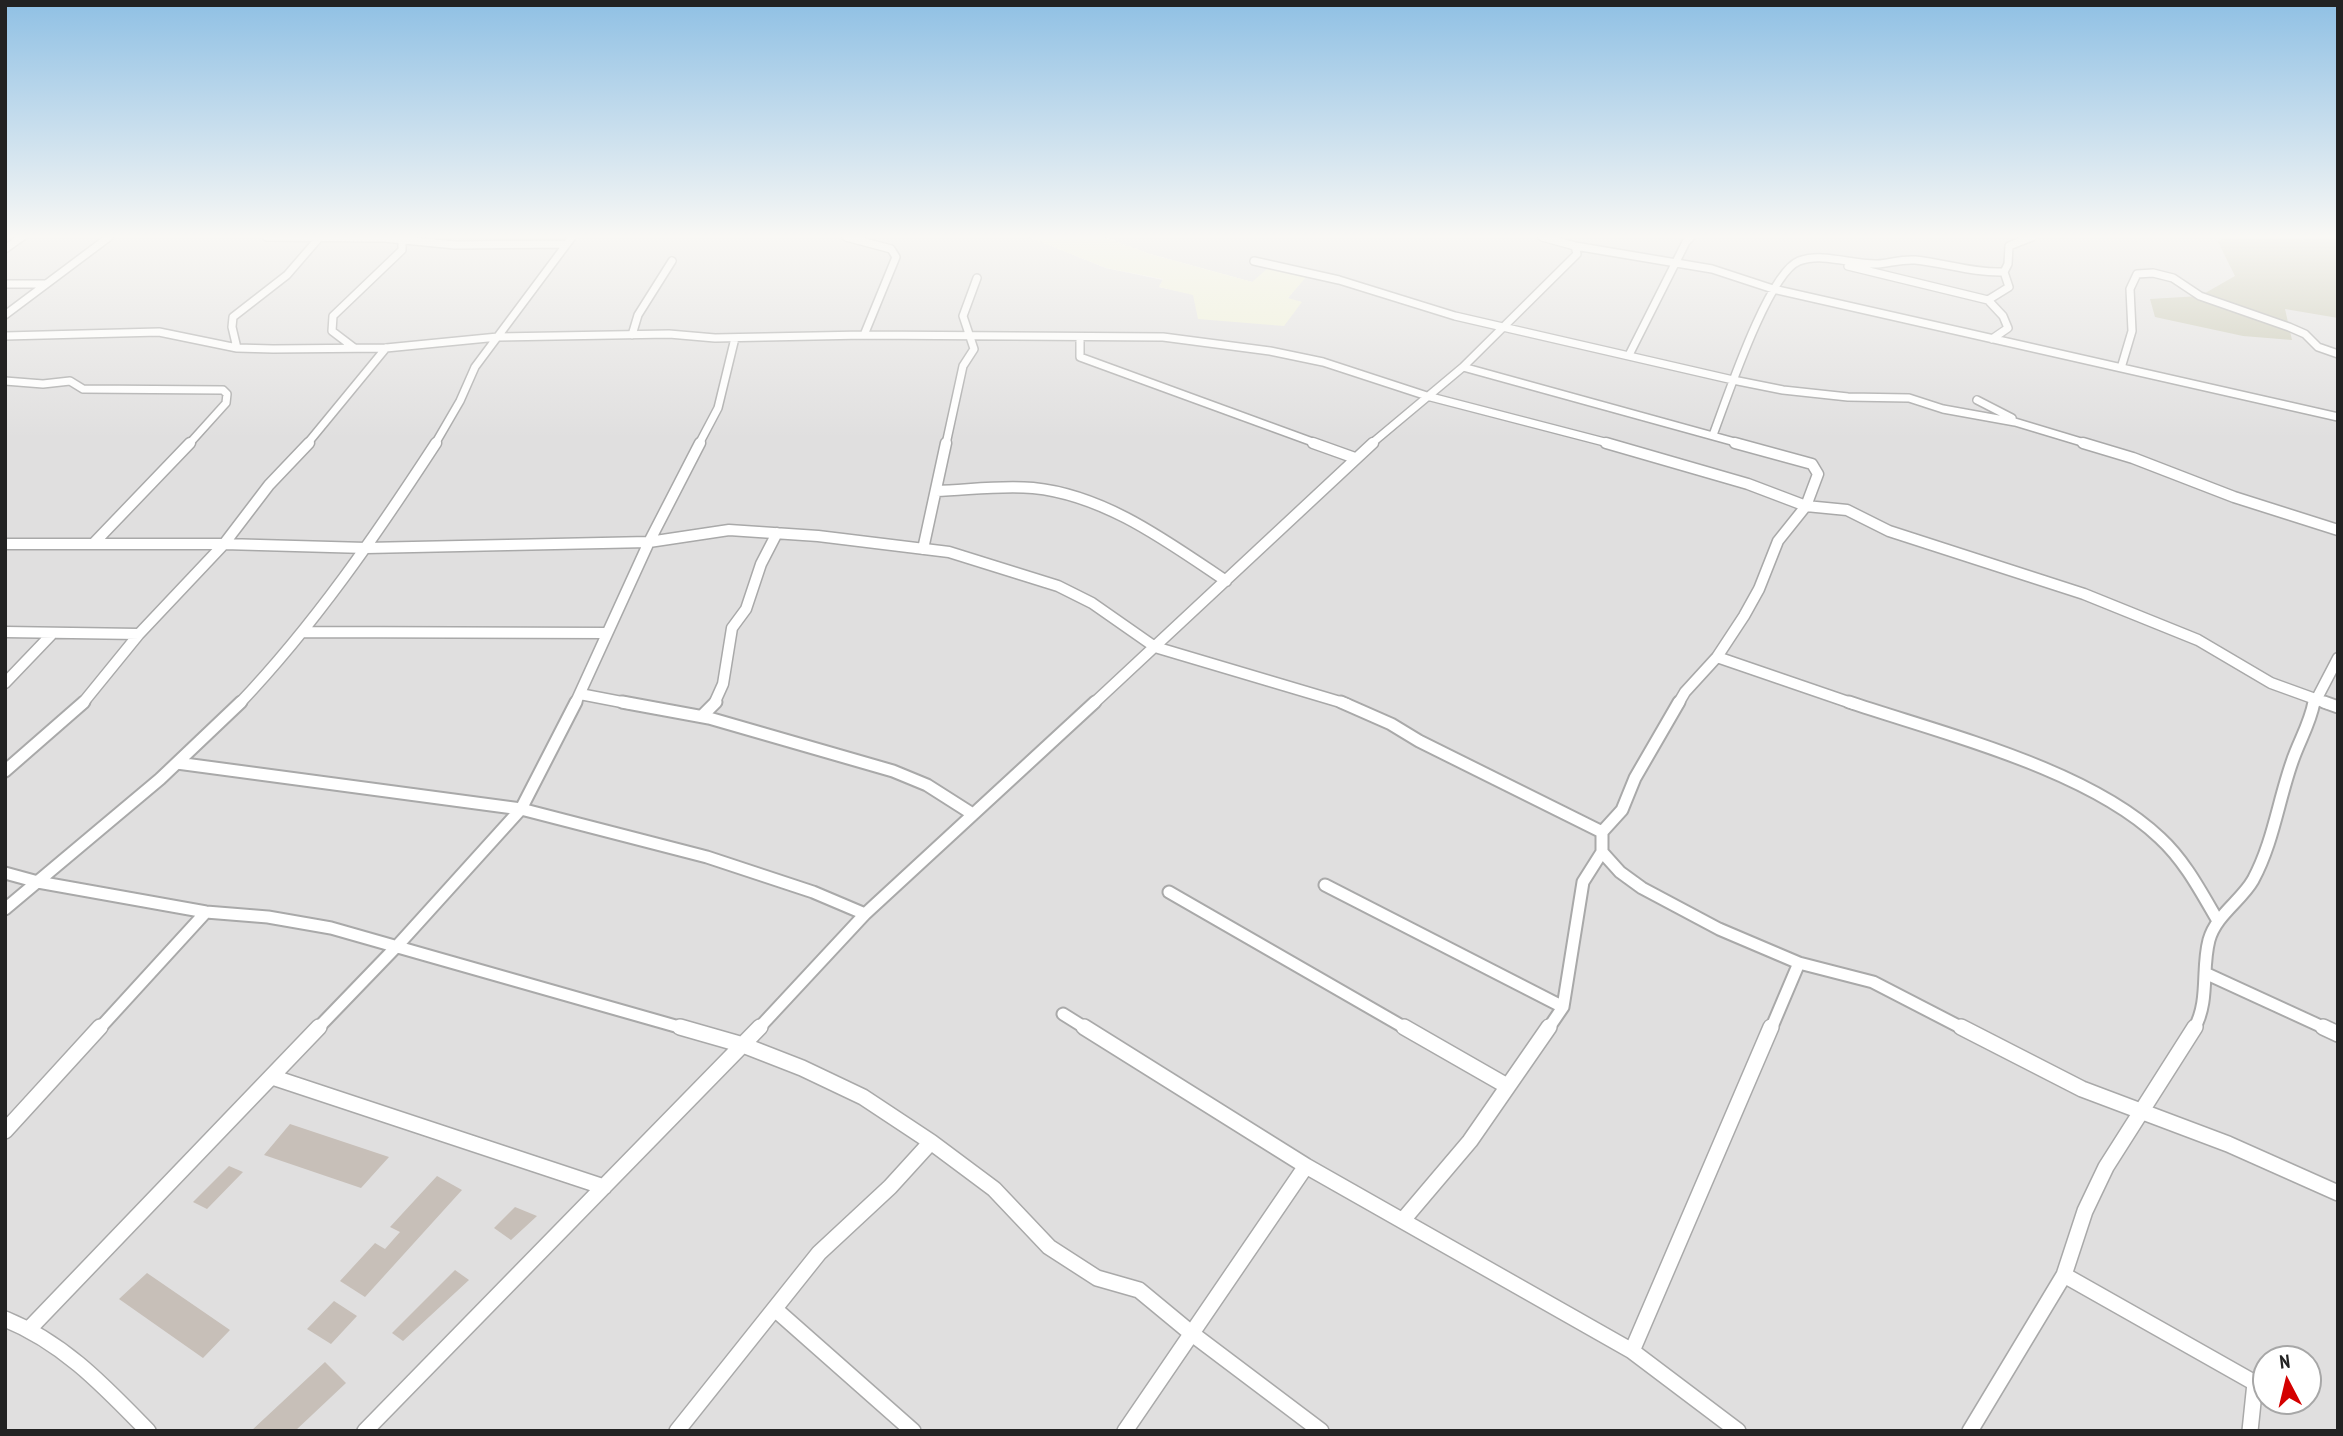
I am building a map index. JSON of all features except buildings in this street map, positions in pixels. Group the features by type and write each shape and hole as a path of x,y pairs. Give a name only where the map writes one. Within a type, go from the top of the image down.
{"street":[{"path":"5,315 19,304"},
{"path":"237,348 232,327 233,317 250,304"},
{"path":"346,304 333,316 332,331 352,347"},
{"path":"5,909 177,763 264,678 304,632 366,548 444,429 469,384 475,367 522,304"},
{"path":"632,335 633,323 646,304"},
{"path":"864,334 876,304"},
{"path":"923,549 963,366 974,349 963,316 967,304"},
{"path":"1416,304 1455,316 1783,390 1848,397 1909,398 1943,409 2031,426 2133,458 2234,498 2338,530"},
{"path":"365,1431 743,1045 865,914 971,813 1226,581 1355,458 1463,366 1527,304"},
{"path":"1629,355 1655,304"},
{"path":"1713,435 1733,380 1766,304"},
{"path":"1839,304 2338,418"},
{"path":"1992,304 2003,316 2008,328 1992,339"},
{"path":"2121,368 2132,331 2131,304"},
{"path":"2219,304 2305,334 2318,347 2338,354"},
{"path":"5,336 159,332 237,348 386,348 498,337 632,335 735,338 864,334 1163,337 1270,351 1367,375 1427,396 1601,441 1748,484 1806,506 1847,510 1889,531 2084,594 2198,640 2271,683 2338,707"},
{"path":"1080,337 1080,357 1094,364 1159,385 1355,458"},
{"path":"30,1328 398,945 521,808 580,694 649,542 718,408 735,338"},
{"path":"5,771 86,700 139,634 224,544 269,485 319,432 386,348"},
{"path":"1403,1220 1470,1141 1563,1007 1583,882 1602,852 1602,832 1622,810 1641,768 1685,692 1717,657 1759,589 1778,541 1806,506 1818,474 1812,464 1463,366"},
{"path":"5,381 43,384 70,381 83,389 223,390 227,394 226,403 214,418 94,543"},
{"path":"1977,400 2031,426"},
{"path":"936,491 1034,488 1063,494 1094,505 1165,539 1226,581"},
{"path":"5,544 224,544 366,548 649,542 729,530 949,552 1058,586 1092,603 1155,647 1348,704 1602,832"},
{"path":"702,716 716,702 723,684 732,628 746,609 761,564 777,533"},
{"path":"5,632 51,635 139,634"},
{"path":"304,632 607,633"},
{"path":"5,683 51,635"},
{"path":"1717,657 2041,767 2103,797 2158,835 2175,853 2218,921"},
{"path":"1970,1431 2064,1275 2085,1211 2106,1167 2196,1025 2206,996 2205,973 2209,939 2218,921 2250,884 2265,858 2292,761 2311,718 2315,697 2338,658"},
{"path":"580,694 702,716 893,771 927,785 971,813"},
{"path":"177,763 521,808 729,864 813,892 865,914"},
{"path":"1602,852 1620,872 1642,888 1719,929 1799,963 1873,982 2058,1077 2253,1155 2338,1193"},
{"path":"5,873 38,882 206,912 268,917 331,928 743,1045 863,1097 931,1142 994,1189 1049,1247 1097,1278 1139,1290 1191,1333 1321,1431"},
{"path":"1325,885 1563,1007"},
{"path":"1169,892 1507,1086"},
{"path":"5,1131 206,912"},
{"path":"1632,1351 1799,963"},
{"path":"2205,973 2338,1034"},
{"path":"1063,1014 1306,1166 1632,1351 1738,1431"},
{"path":"272,1077 604,1187"},
{"path":"677,1431 819,1253 890,1187 931,1142"},
{"path":"1125,1431 1306,1166"},
{"path":"2064,1275 2255,1383 2250,1431"},
{"path":"776,1310 913,1431"},
{"path":"5,1320 30,1328 74,1356 148,1431"}],"shaded area":[{"path":"5,304 2338,304 2338,1431 5,1431"},
{"path":"1195,304 1300,304 1284,326 1198,319"},
{"path":"2151,304 2338,304 2338,318 2285,309 2292,340 2243,336 2155,317"}]}
